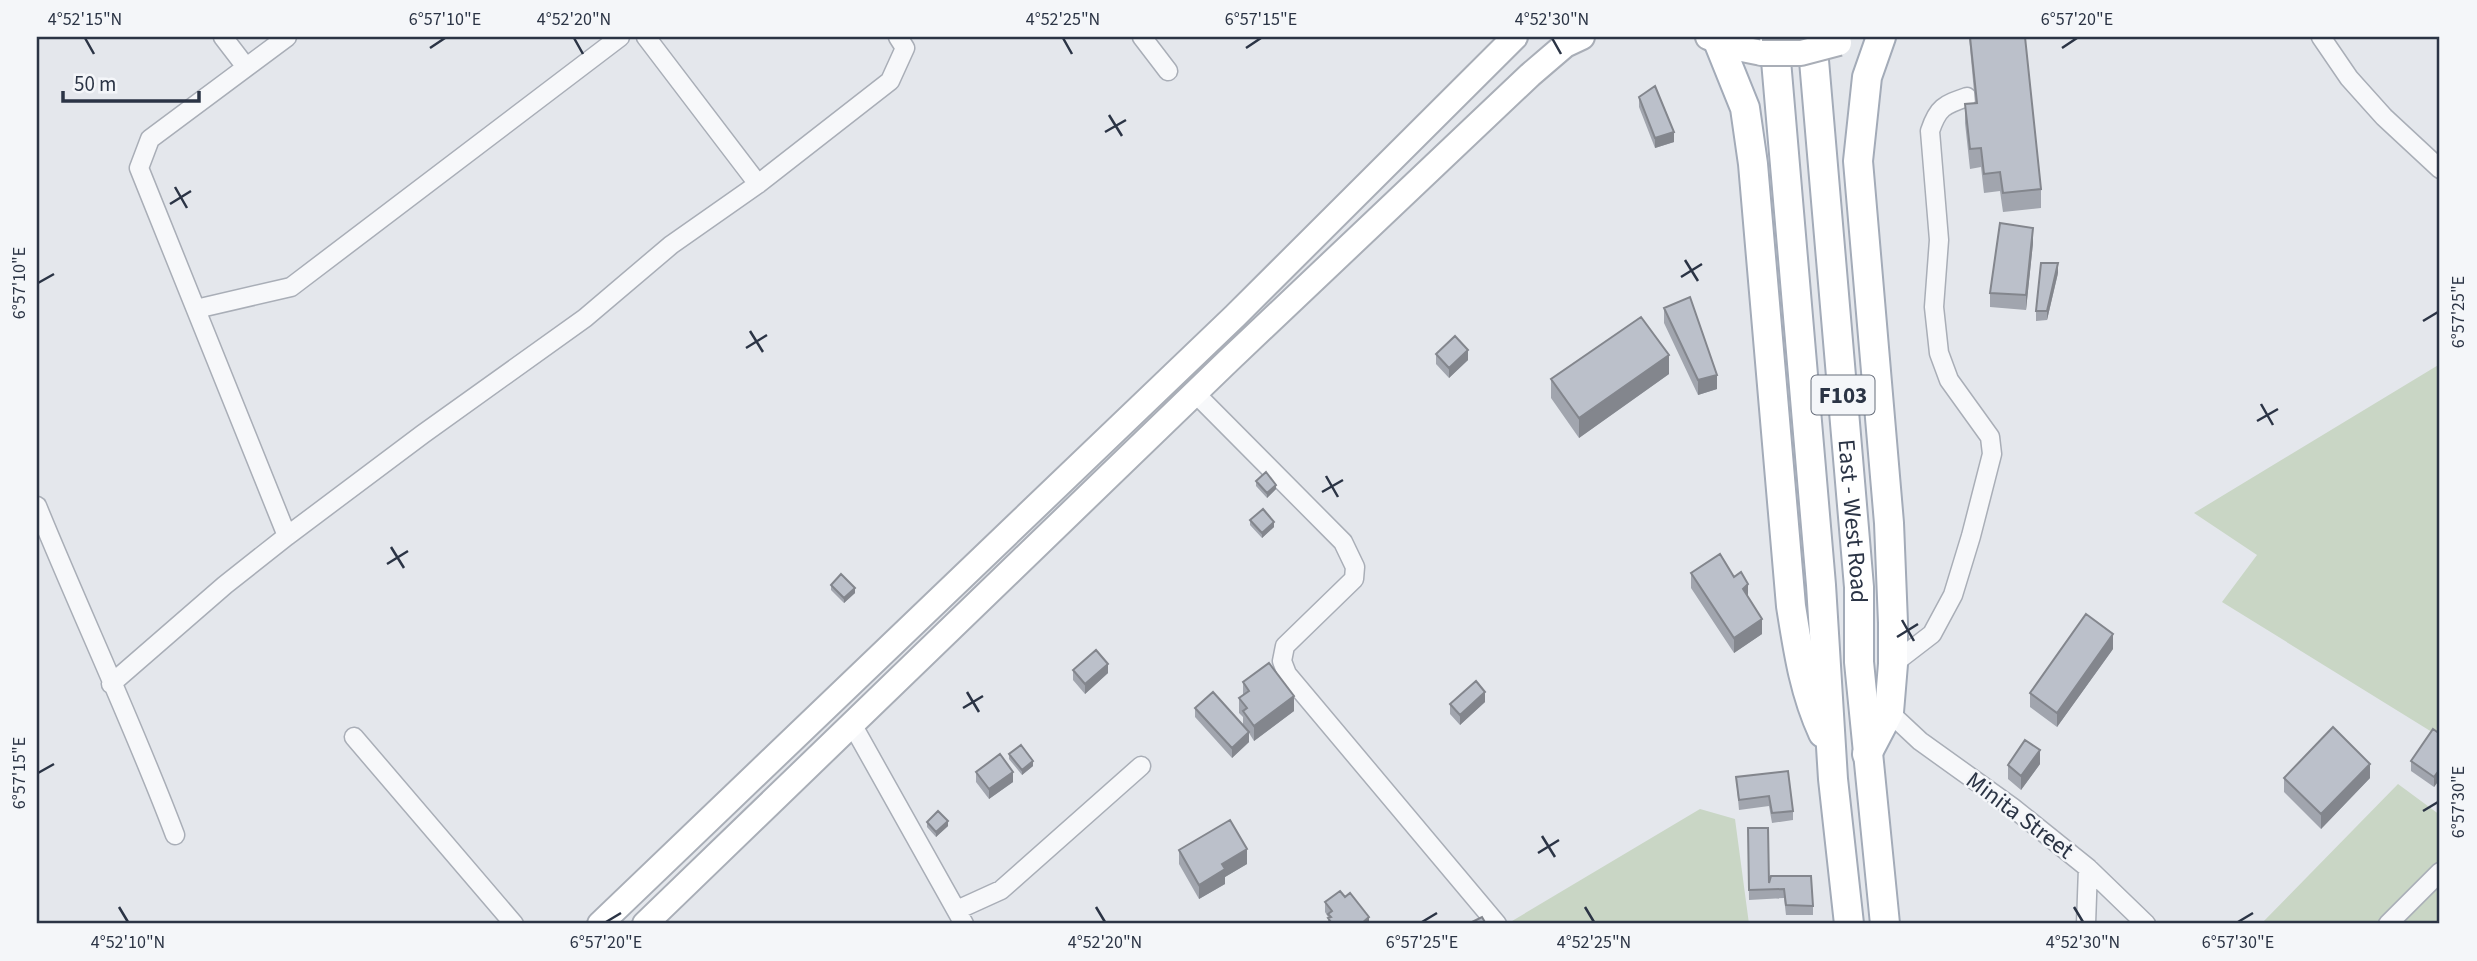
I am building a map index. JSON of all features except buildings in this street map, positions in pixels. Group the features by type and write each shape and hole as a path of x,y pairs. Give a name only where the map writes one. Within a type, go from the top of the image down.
{"main road":[{"path":"600,924 1235,316 1515,37"},
{"path":"645,924 1195,393 1530,75 1564,45 1583,37"},
{"name":"East - West Road","path":"1812,37 1859,587 1859,662 1885,924"},
{"path":"1867,754 1889,712 1893,664 1889,523 1858,161 1867,77 1881,37"},
{"path":"1713,39 1768,45 1801,53 1846,40"},
{"path":"1713,39 1745,108 1753,164 1791,606 1801,670 1813,712 1832,752"},
{"name":"East - West Road","path":"1768,45 1820,571 1832,752 1849,924"}],"street":[{"path":"222,37 247,67"},
{"path":"287,536 139,168 150,139 288,37"},
{"path":"196,309 291,287 620,37"},
{"path":"646,37 758,184"},
{"path":"111,684 225,585 287,536 585,318 671,245 758,184 890,81 905,48 898,37"},
{"path":"1142,37 1168,71"},
{"path":"2321,37 2349,78 2384,117 2440,169"},
{"path":"1893,664 1932,634 1953,594 1992,454 1990,436 1949,380 1939,353 1934,307 1939,240 1930,131 1935,116 1945,105 1966,97"},
{"path":"1195,393 1343,542 1355,566 1354,579 1285,646 1282,661 1287,674 1497,924"},
{"path":"37,506 111,684 142,750 175,835"},
{"name":"Minita Street","path":"1889,712 1920,741 2012,807 2088,868 2146,924"},
{"path":"852,724 960,917 1001,890 1141,766"},
{"path":"354,737 513,924"},
{"path":"2086,924 2088,868"},
{"path":"2388,924 2440,872"}],"green space":[{"path":"2440,364 2440,737 2222,602 2257,555 2194,513"},
{"path":"2398,784 2440,815 2440,924 2261,924"},
{"path":"1700,809 1735,819 1749,924 1507,924"}]}
